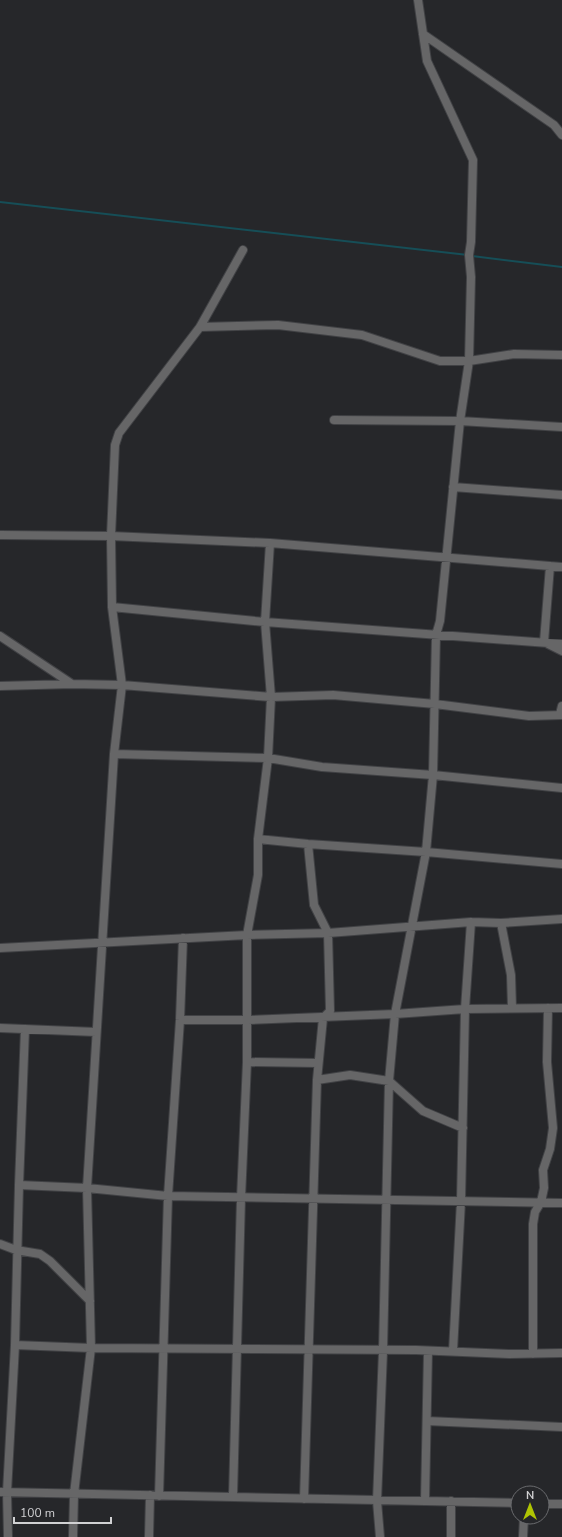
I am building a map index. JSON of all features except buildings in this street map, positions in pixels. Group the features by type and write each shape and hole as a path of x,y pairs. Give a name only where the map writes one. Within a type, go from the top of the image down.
{"street":[{"path":"380,1537 377,1501 388,1200 389,1081 395,1014 426,852 434,775 436,635 440,622 460,421 469,361 471,277 469,255 471,242 473,160 427,61 418,0"},
{"path":"423,34 554,124 562,135"},
{"path":"73,1537 74,1494 91,1348 87,1188 114,754 122,685 112,607 111,536 116,438 200,327 243,250"},
{"path":"200,327 278,325 362,335 440,361 469,361 514,354 562,355"},
{"path":"334,420 460,421 562,427"},
{"path":"453,487 562,496"},
{"path":"0,535 111,536 270,543 562,568"},
{"path":"234,1496 240,1198 248,1020 247,935 258,875 258,839 268,758 271,697 265,622 270,543"},
{"path":"544,642 550,566"},
{"path":"112,607 265,622 361,627 436,635 562,644"},
{"path":"0,636 72,684"},
{"path":"544,642 562,651"},
{"path":"0,686 72,684 122,685 271,697 333,695 435,704 529,716 561,714 562,706"},
{"path":"114,754 268,758 322,767 434,775 562,788"},
{"path":"258,839 562,864"},
{"path":"304,1499 310,1350 317,1080 323,1018 330,1010 328,933 314,905 308,844"},
{"path":"0,948 247,935 328,933 413,925 471,922 501,923 562,919"},
{"path":"454,1351 461,1201 465,1009 471,922"},
{"path":"501,923 511,975 512,1008"},
{"path":"159,1496 168,1196 180,1020 182,938"},
{"path":"533,1354 533,1224 535,1212 541,1202 544,1188 543,1170 550,1149 553,1128 547,1062 548,1008"},
{"path":"180,1020 323,1018 465,1009 562,1008"},
{"path":"0,1028 96,1032"},
{"path":"8,1537 4,1492 15,1345 16,1250 25,1029"},
{"path":"247,1062 318,1063"},
{"path":"317,1080 350,1075 389,1081 423,1111 463,1128"},
{"path":"19,1185 87,1188 168,1196 562,1203"},
{"path":"0,1244 16,1250 40,1254 50,1261 90,1301"},
{"path":"15,1345 91,1348 454,1351 533,1354 562,1353"},
{"path":"425,1501 428,1351"},
{"path":"427,1421 562,1427"},
{"path":"4,1492 510,1503"},
{"path":"149,1537 150,1495"},
{"path":"450,1537 451,1501"},
{"path":"550,1504 562,1504"},
{"path":"523,1537 524,1525"}],"waterway":[{"path":"0,202 468,255"},
{"path":"472,256 562,267"}]}
